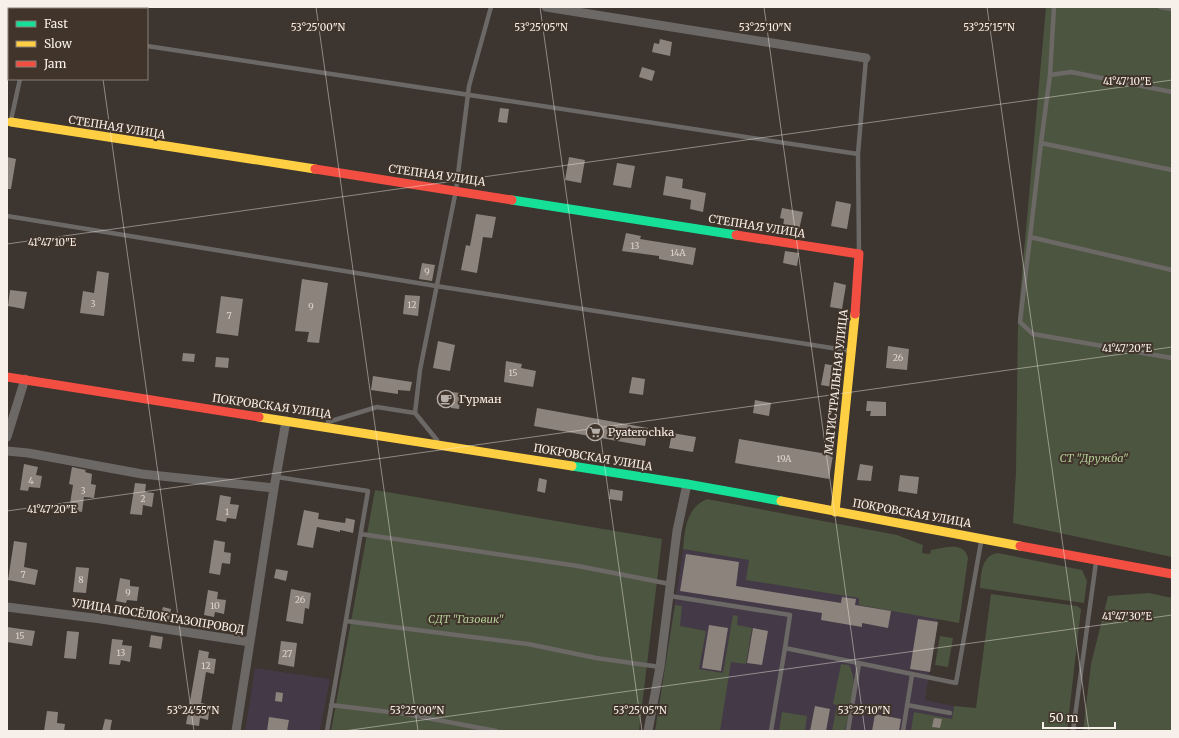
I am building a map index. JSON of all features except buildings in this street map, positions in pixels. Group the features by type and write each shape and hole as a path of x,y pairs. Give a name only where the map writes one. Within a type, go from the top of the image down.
{"main road":[{"name":"СТЕПНАЯ УЛИЦА","path":"11,122 201,153 456,190 859,254"},
{"name":"МАГИСТРАЛЬНАЯ УЛИЦА","path":"835,512 852,351 859,254"},
{"name":"ПОКРОВСКАЯ УЛИЦА","path":"7,377 687,484 981,538 1096,562 1172,574"}],"street":[{"path":"546,7 866,58"},
{"path":"7,437 24,380"},
{"name":"УЛИЦА ПОСЁЛОК ГАЗОПРОВОД","path":"7,607 101,619 250,642 286,421"},
{"path":"7,451 28,452 142,474 274,488"},
{"path":"648,731 660,667 677,531 687,484"},
{"path":"236,731 250,642"}],"lane":[{"path":"415,413 420,370 456,190 467,96 491,7"},
{"path":"1054,7 1050,75 1020,322 1033,334 1172,358"},
{"path":"1160,7 1172,9"},
{"path":"148,46 467,96 858,154"},
{"path":"859,254 858,154 866,58"},
{"path":"1050,75 1071,72 1172,92"},
{"path":"11,122 20,80"},
{"path":"1041,143 1172,170"},
{"path":"7,216 436,286 852,351"},
{"path":"1030,237 1172,270"},
{"path":"318,425 377,407 415,413 441,445"},
{"path":"277,477 368,491 326,731"},
{"path":"361,534 578,566 670,584"},
{"path":"785,648 956,683 981,538"},
{"path":"1073,731 1096,562"},
{"path":"670,596 790,615 771,731"},
{"path":"346,621 528,644 660,667"},
{"path":"848,731 859,664"},
{"path":"903,731 912,675"},
{"path":"331,705 406,714 496,731"},
{"path":"907,705 950,713"}],"shaded area":[{"path":"683,549 942,591 925,700 954,706 950,731 655,731"},
{"path":"255,668 330,679 320,731 245,731"}],"green space":[{"name":"СТ \"Дружба\"","path":"1046,7 1172,7 1172,557 1013,523 1016,472 1018,318"},
{"name":"СДТ \"Газовик\"","path":"375,490 662,539 639,731 331,731"},
{"path":"707,499 897,535 923,545 922,553 930,554 931,550 958,547 966,553 968,558 959,623 859,605 859,598 746,580 749,560 683,549 688,520 695,508"},
{"path":"998,553 1082,570 1087,581 1084,603 980,588 983,566 985,562 988,557"},
{"path":"1149,593 1172,598 1172,731 1083,731 1091,664 1108,596"},
{"path":"991,594 1077,606 1081,609 1067,731 911,731 914,712 952,719 954,706 976,708"},
{"path":"675,605 682,606 680,626 706,631 699,669 723,673 733,615 738,616 737,625 752,628 746,664 731,662 720,731 655,731"},
{"path":"940,636 953,638 948,667 935,665"},
{"path":"841,664 849,665 852,672 854,681 853,698 845,731 832,731 837,705 833,704"},
{"path":"782,712 807,716 805,731 779,731"}],"traffic: fast":[{"path":"512,200 736,235"},
{"path":"572,466 687,484 781,501"}],"traffic: slow":[{"path":"11,122 315,169"},
{"path":"835,512 855,314"},
{"path":"259,417 572,466"},
{"path":"781,501 1020,546"}],"traffic: jam":[{"path":"315,169 512,200"},
{"path":"736,235 859,254 855,314"},
{"path":"7,377 259,417"},
{"path":"1020,546 1172,574"}],"place":[{"name":"Гурман","path":"446,399"},
{"name":"Pyaterochka","path":"595,432"}]}
